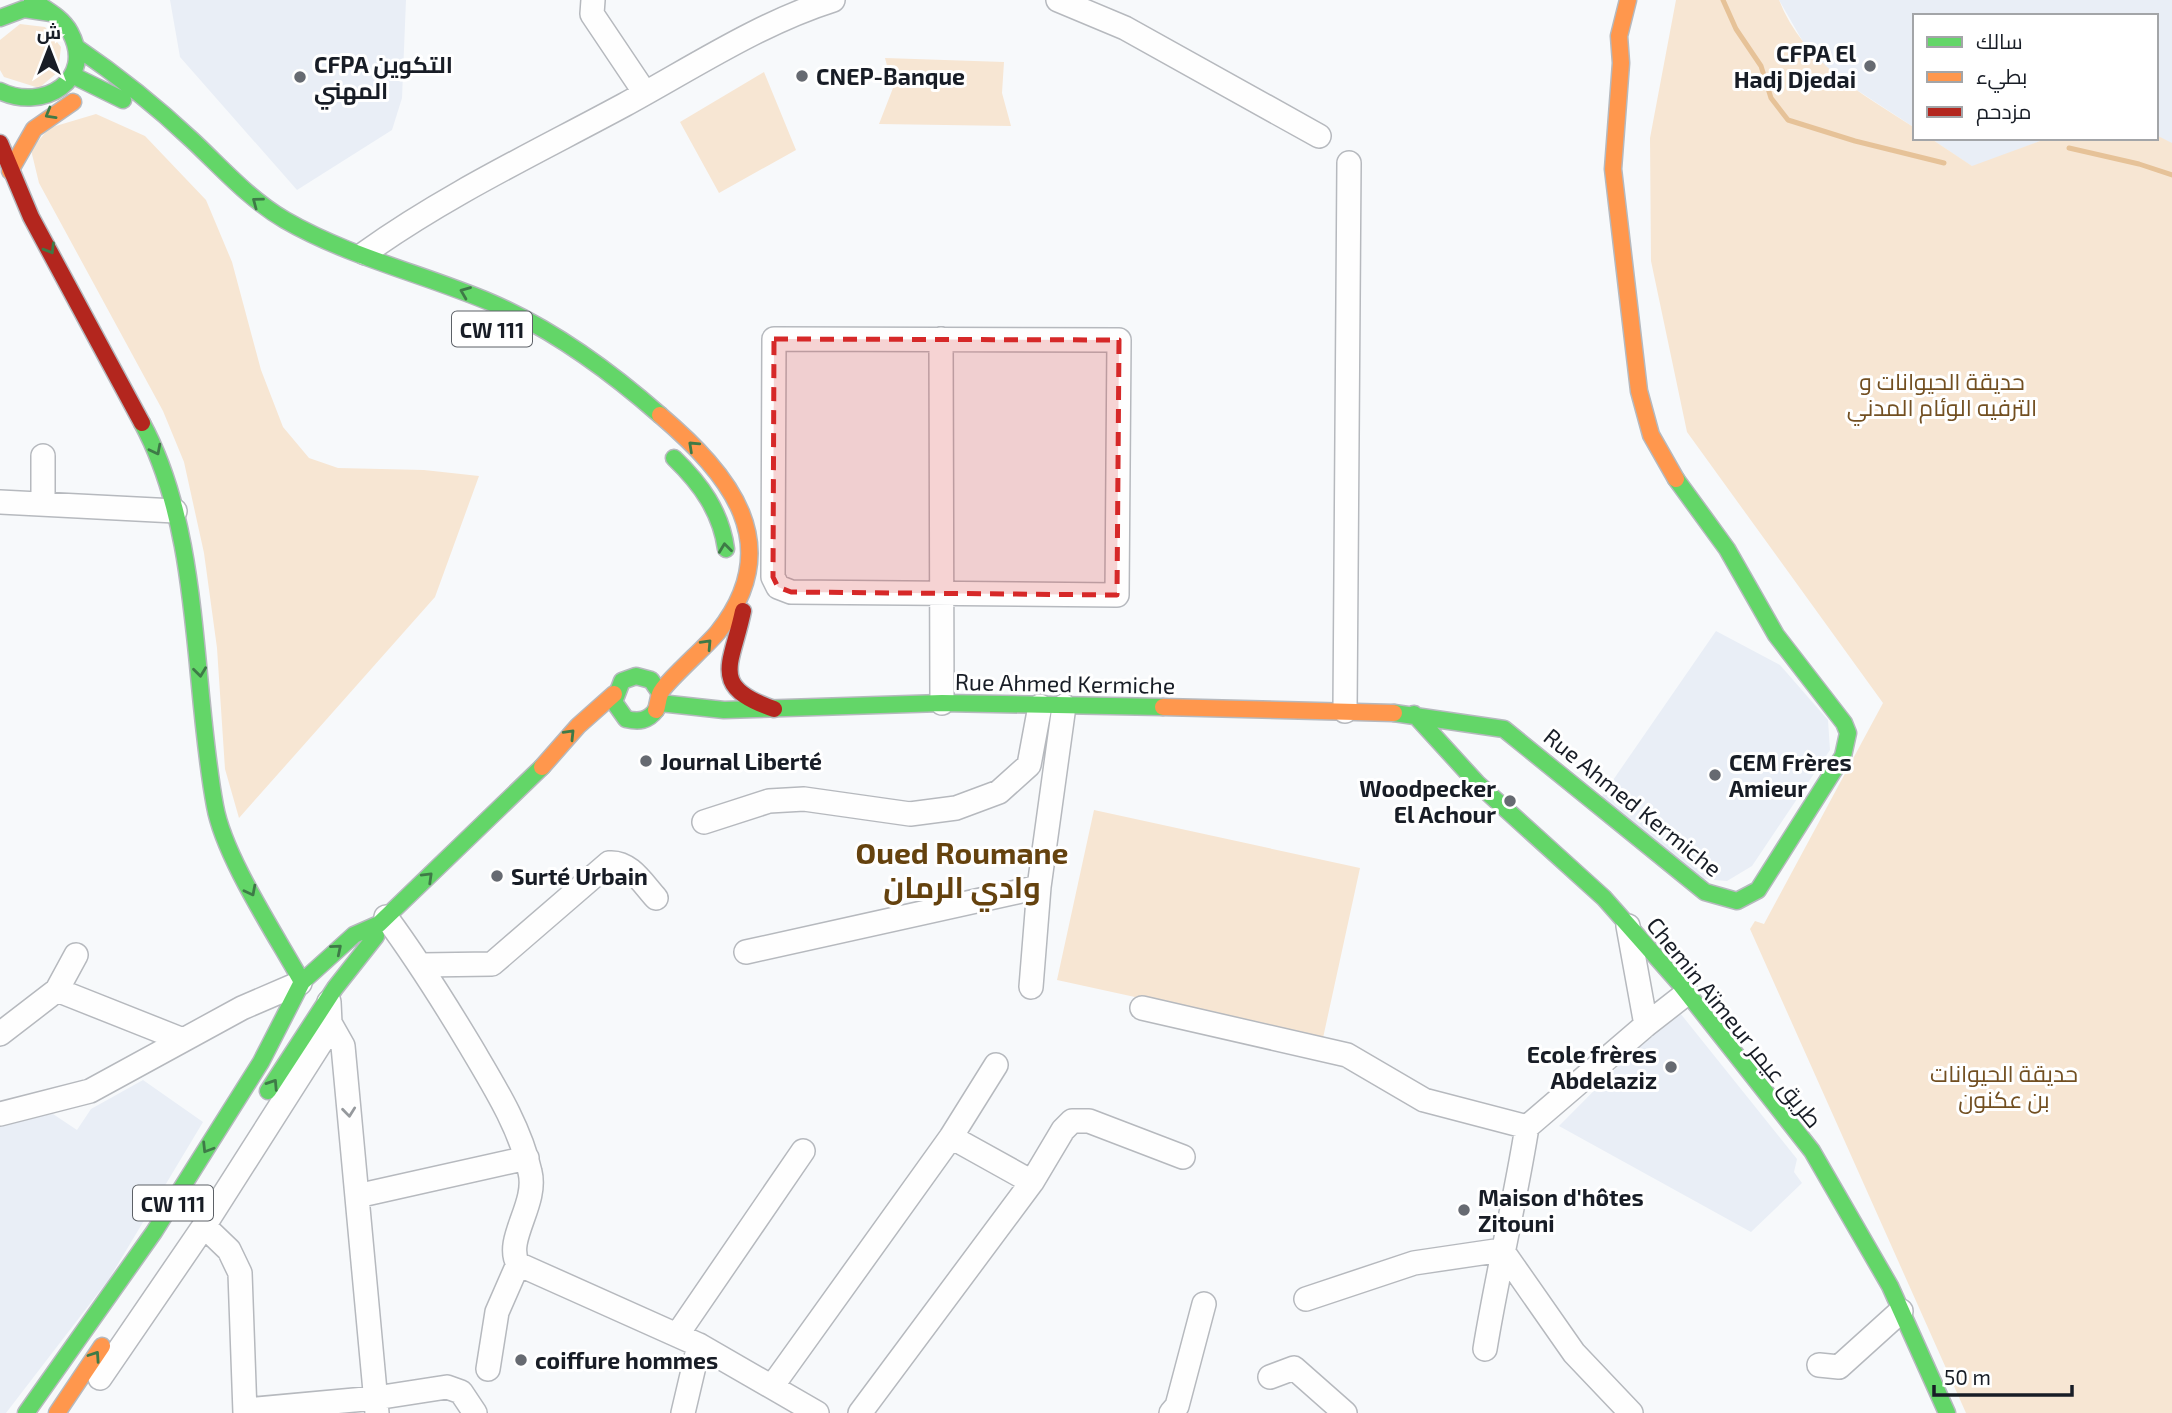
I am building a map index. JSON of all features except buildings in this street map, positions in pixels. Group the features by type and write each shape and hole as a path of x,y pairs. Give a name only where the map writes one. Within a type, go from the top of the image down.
{"main road":[{"path":"32,0 63,21 76,47 121,76 255,201 288,221 496,305 534,324 661,417 713,464 738,505 746,530 748,555 741,595 741,620 733,640 728,674 732,684 752,703 774,709"},
{"path":"1621,63 1619,36 1628,0"},
{"path":"1621,63 1642,0"},
{"path":"0,18 20,8 36,8 51,13"},
{"path":"0,91 22,101 37,101 64,88 72,75 76,47"},
{"name":"Rue Ahmed Kermiche","path":"660,698 724,710 942,704 1345,711 1414,714 1504,729 1705,892 1727,902 1748,899 1765,883 1847,745 1844,723 1776,635 1727,549 1678,483 1651,435 1639,391 1615,205 1614,129 1621,63"},
{"path":"72,75 137,109 262,225"},
{"path":"5,174 22,142 38,121 78,99 114,95"},
{"path":"0,143 5,174 32,217 161,457 175,510 197,651 215,809 233,856 302,982"},
{"path":"657,442 695,478 719,519 726,544 727,566"},
{"path":"617,731 649,719 660,698 722,628 741,595"},
{"path":"640,722 620,715 614,694 622,681 636,676 657,661"},
{"path":"636,676 651,680 660,698"},
{"name":"CW 111","path":"26,1413 155,1232 261,1062 289,1002 302,982 354,935 383,920 531,779 578,726 614,694"},
{"name":"Chemin Aïmeur طريق عيمر","path":"1414,714 1478,783 1604,898 1688,993 1812,1151 1890,1286 1946,1412"},
{"path":"1491,743 1504,729"},
{"path":"531,779 584,747"},
{"path":"1478,758 1478,783"},
{"path":"256,1109 327,999 370,947 383,920"},
{"path":"57,1413 146,1281"}],"street":[{"path":"593,0 592,14 645,93"},
{"path":"365,253 412,220 645,93 778,22 833,0"},
{"path":"1058,0 1125,28 1319,136"},
{"path":"1345,711 1349,163"},
{"path":"774,339 941,339 1119,340 1117,595 791,592 778,587 773,577 774,339"},
{"path":"941,339 942,704"},
{"path":"43,456 43,504"},
{"path":"0,502 175,510"},
{"path":"704,822 769,801 804,799 910,814 956,808 999,792 1029,765 1041,706"},
{"path":"1031,987 1039,887 1064,706"},
{"path":"422,965 472,967 492,964 609,863 619,862 627,867 656,898"},
{"path":"746,951 1039,887"},
{"path":"383,920 422,965 499,1095 527,1158 531,1196 513,1250 518,1264 523,1269 699,1345 773,1385 817,1413"},
{"path":"1628,926 1646,1025"},
{"path":"0,1034 57,990 76,955"},
{"path":"0,1114 90,1091 242,1008 302,982"},
{"path":"57,990 183,1040"},
{"path":"1485,1349 1502,1250 1514,1210 1527,1127 1646,1025 1688,993"},
{"path":"327,999 330,1023 343,1046 377,1405"},
{"path":"1142,1008 1347,1055 1424,1100 1527,1127"},
{"path":"76,1413 204,1226 325,1036 330,1023"},
{"path":"773,1385 951,1136 996,1065"},
{"path":"860,1413 1032,1182 1063,1130 1072,1122 1089,1121 1183,1157"},
{"path":"951,1136 1032,1182"},
{"path":"677,1335 803,1151"},
{"path":"357,1196 527,1158"},
{"path":"204,1226 229,1250 240,1273 245,1411 377,1405 447,1387 461,1392 475,1413"},
{"path":"1306,1299 1414,1263 1502,1250"},
{"path":"1502,1250 1574,1353 1631,1413"},
{"path":"488,1369 497,1312 518,1264"},
{"path":"1171,1413 1177,1406 1204,1304"},
{"path":"1819,1365 1839,1367 1901,1311"},
{"path":"683,1413 699,1345"},
{"path":"1270,1377 1294,1368 1345,1413"}],"highlighted area":[{"path":"774,339 1119,340 1117,595 791,592 778,587 773,577"}],"shaded area":[{"name":"CFPA التكوين المهني","path":"170,0 406,0 402,98 392,130 297,190 180,57"},
{"name":"CFPA El Hadj Djedai","path":"1779,0 2172,0 2172,148 2158,139 2158,14 1913,14 1913,127 1840,79 1810,54"},
{"path":"1933,140 2043,140 1973,167"},
{"name":"CEM Frères Amieur","path":"1716,631 1780,665 1828,720 1830,750 1752,866 1727,881 1702,879 1600,799"},
{"name":"Ecole frères Abdelaziz","path":"1676,1008 1797,1159 1794,1172 1802,1183 1751,1232 1559,1126"},
{"path":"143,1080 203,1122 109,1279 6,1413 0,1413 0,1122 53,1114 77,1130 91,1109"}],"green space":[{"name":"حديقة الحيوانات و الترفيه الوئام المدني","path":"1676,0 1779,0 1803,42 1836,74 1913,127 1913,140 1933,140 1972,166 2043,140 2158,140 2158,136 2172,143 2172,1413 1966,1413 1750,929 1755,921 1764,924 1883,703 1687,432 1651,261 1650,138"},
{"path":"20,24 45,27 61,47 58,72 39,88 4,77 0,70 0,40"},
{"path":"885,58 1004,62 1002,93 1011,126 879,124 893,88"},
{"path":"764,72 796,150 719,193 680,122"},
{"path":"96,114 145,136 206,200 232,262 261,370 283,427 309,458 338,468 424,470 479,476 435,597 239,818 225,769 217,648 204,553 184,462 163,411 39,183 31,150 49,128"},
{"path":"1094,810 1360,868 1323,1038 1057,980"}],"waterway":[{"path":"1723,0 1736,29 1761,66 1771,98 1788,120 1855,141 1944,163"},
{"path":"2069,148 2139,164 2172,175"}],"traffic: fast":[{"path":"0,91 16,96 48,94 71,77 76,64 76,49 67,27 32,0"},
{"path":"0,18 24,9 51,13"},
{"path":"76,47 150,103 272,212 309,233 492,303 537,325 622,383 660,415"},
{"path":"72,75 123,100"},
{"path":"142,423 161,466 175,512 185,560 208,759 220,826 240,872 302,982"},
{"path":"674,458 708,499 720,523 726,549"},
{"path":"1394,713 1504,729 1705,892 1737,901 1758,890 1843,756 1848,733 1844,723 1776,635 1727,549 1676,479"},
{"path":"656,710 646,718 631,720 626,719 614,702 622,681 636,676 651,680 660,693"},
{"path":"660,703 724,710 942,703 1163,707"},
{"path":"1414,714 1477,783 1604,898 1681,985 1812,1151 1890,1286 1947,1413"},
{"path":"26,1413 154,1232 261,1062 302,982 354,935 379,924 542,767"},
{"path":"268,1091 335,988 376,936"}],"traffic: slow":[{"path":"1628,0 1619,36 1621,63 1613,169 1639,391 1651,435 1676,479"},
{"path":"10,171 34,129 73,102"},
{"path":"656,710 663,689 718,632 738,600 748,569 749,540 741,513 727,486 708,461 660,415"},
{"path":"542,767 578,726 614,694"},
{"path":"1163,707 1394,713"},
{"path":"57,1413 102,1346"}],"traffic: jam":[{"path":"0,143 31,217 142,423"},
{"path":"743,611 731,660 732,682 740,692 774,709"}],"place":[{"name":"CFPA El Hadj Djedai","path":"1870,66"},
{"name":"CNEP-Banque","path":"802,76"},
{"name":"CFPA التكوين المهني","path":"300,77"},
{"name":"Journal Liberté","path":"646,761"},
{"name":"CEM Frères Amieur","path":"1715,775"},
{"name":"Woodpecker El Achour","path":"1510,801"},
{"name":"Surté Urbain","path":"497,876"},
{"name":"Ecole frères Abdelaziz","path":"1671,1067"},
{"name":"Maison d'hôtes Zitouni","path":"1464,1210"},
{"name":"coiffure hommes","path":"521,1360"}],"district":[{"name":"Oued Roumane وادي الرمان","path":"962,869"}],"park label":[{"name":"حديقة الحيوانات بن عكنون","path":"2004,1086"}]}
